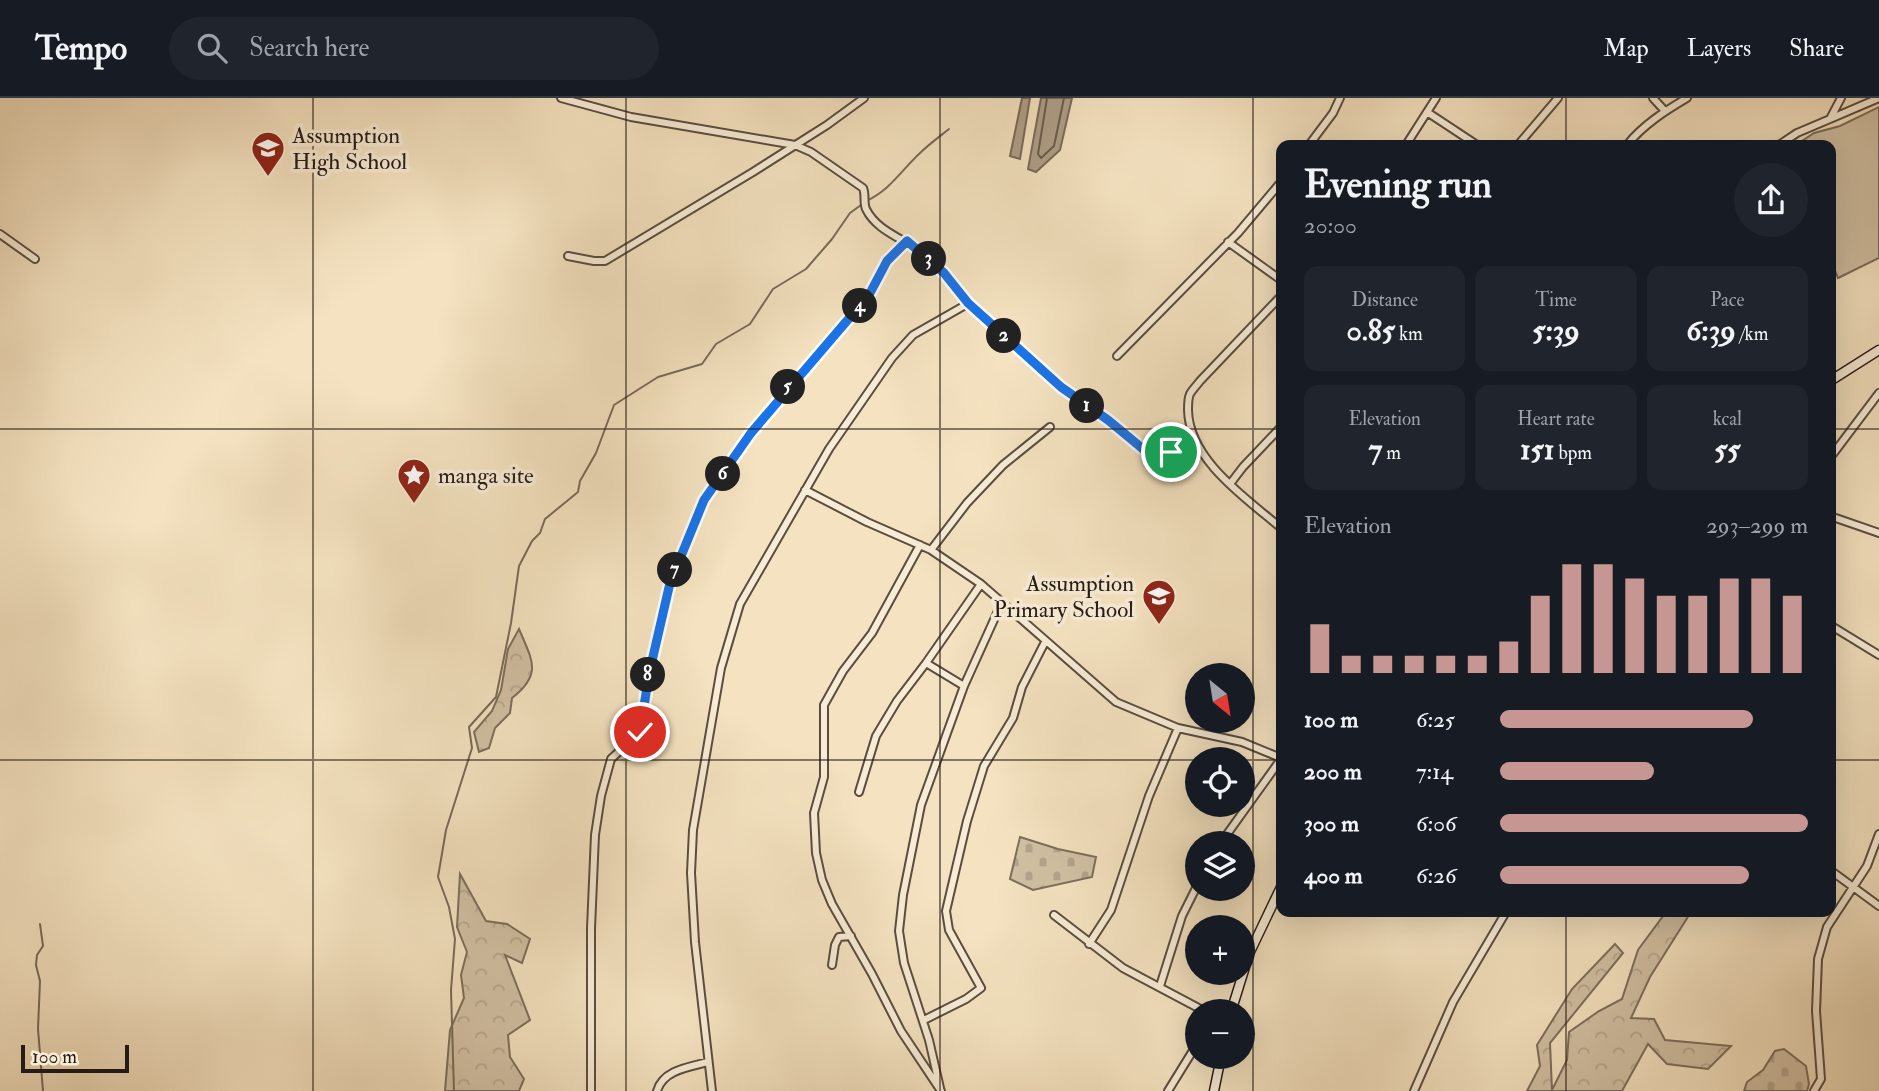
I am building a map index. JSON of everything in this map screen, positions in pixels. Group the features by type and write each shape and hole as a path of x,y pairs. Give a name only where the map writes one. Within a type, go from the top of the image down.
{"main road":[{"path":"1836,375 1879,350"},
{"path":"1235,999 1249,954 1276,897"},
{"path":"1214,1091 1219,1069"}],"street":[{"path":"562,98 631,117 795,145 811,152 863,188 866,192 865,207 875,221 895,237 907,241 944,273 968,303 1061,387 1108,420 1160,463 1171,452 1201,452"},
{"path":"568,256 605,261 795,145 864,98"},
{"path":"1313,140 1333,113 1340,98"},
{"path":"1409,140 1436,98"},
{"path":"1522,140 1558,98"},
{"path":"1653,98 1665,111"},
{"path":"1631,140 1665,111 1687,98"},
{"path":"1830,119 1841,98"},
{"path":"1787,140 1879,99"},
{"path":"1427,112 1470,140"},
{"path":"1117,356 1228,242 1276,188"},
{"path":"0,234 35,260"},
{"path":"591,1091 591,928 595,835 601,796 611,759 640,732 649,674 670,583 704,500 751,433 869,295 887,261 907,241"},
{"path":"1228,242 1276,276"},
{"path":"1276,301 1220,358 1189,395 1192,436 1201,452 1230,484 1276,524"},
{"path":"712,1091 695,942 691,873 693,831 721,668 740,604 829,449 892,358 913,335 968,303"},
{"path":"1836,450 1879,393"},
{"path":"931,550 967,503 1003,466 1050,427"},
{"path":"1230,484 1276,432"},
{"path":"805,490 867,522 931,550 981,584 1116,702 1178,729 1241,742 1276,756"},
{"path":"1836,518 1879,533"},
{"path":"920,545 872,633 843,671 824,705 824,777 814,814 816,853 827,892 901,1031 941,1091"},
{"path":"859,792 876,736 897,701 981,584"},
{"path":"941,1091 905,963 899,931 903,895 921,805 964,686 1002,602"},
{"path":"1836,629 1879,655"},
{"path":"923,1020 966,999 981,988 948,930 946,911 967,821 984,766 1013,718 1022,687 1045,642"},
{"path":"926,663 964,686"},
{"path":"1089,944 1111,909 1149,796 1178,729"},
{"path":"1229,831 1276,765"},
{"path":"1836,913 1867,866 1879,834"},
{"path":"1836,874 1879,906"},
{"path":"1160,986 1182,916 1190,901"},
{"path":"1054,915 1123,968 1185,1000"},
{"path":"1414,1091 1452,1002 1502,917"},
{"path":"1814,1091 1821,1079 1816,1011 1818,959 1827,927 1834,917"},
{"path":"832,965 839,937 851,936"},
{"path":"657,1091 659,1084 670,1074 708,1062"},
{"path":"1168,1091 1185,1063"}],"green space":[{"path":"1879,107 1879,258 1838,278 1836,140 1804,140 1814,133 1840,126"},
{"path":"519,629 531,658 531,674 522,689 512,698 510,713 495,728 489,748 479,752 474,732 492,711 501,690 508,649"},
{"path":"1020,837 1096,857 1092,877 1033,890 1010,879"},
{"path":"460,874 486,921 507,924 530,939 522,963 505,955 530,1020 508,1035 510,1057 524,1079 519,1091 445,1091 450,1030 464,998 461,975 467,952 457,927"},
{"path":"1662,917 1688,917 1650,977 1631,1018 1654,1019 1665,1040 1731,1046 1708,1069 1667,1064 1648,1044 1622,1091 1527,1091 1540,1066 1537,1045 1572,989 1615,944 1623,953 1550,1043 1552,1090 1567,1060 1569,1032 1622,999 1638,950"},
{"path":"1784,1049 1806,1066 1809,1084 1807,1091 1744,1091 1747,1082 1763,1070 1775,1051"}],"water":[{"path":"1022,98 1030,98 1020,159 1010,156"},
{"path":"1041,98 1072,98 1060,150 1036,172 1028,169"}],"waterway":[{"path":"866,201 888,186 922,151 949,129"},
{"path":"454,1091 451,990 455,939 449,907 438,877 446,830 472,748 469,727 496,697 519,566 532,541 540,533 545,519 578,492 580,481 596,453 614,405 658,377 702,364 716,344 750,324 773,289 806,269 850,213 861,205"},
{"path":"40,924 43,946 37,955 36,965 40,981 38,1029 43,1091"}],"place":[{"name":"Assumption High School","path":"268,178"},
{"name":"manga site","path":"414,505"},
{"name":"Assumption Primary School","path":"1159,626"}],"route":[{"path":"640,732 649,674 670,583 704,500 751,433 869,295 887,261 907,241 944,273 968,303 1061,387 1108,420 1160,463 1171,452"}]}
